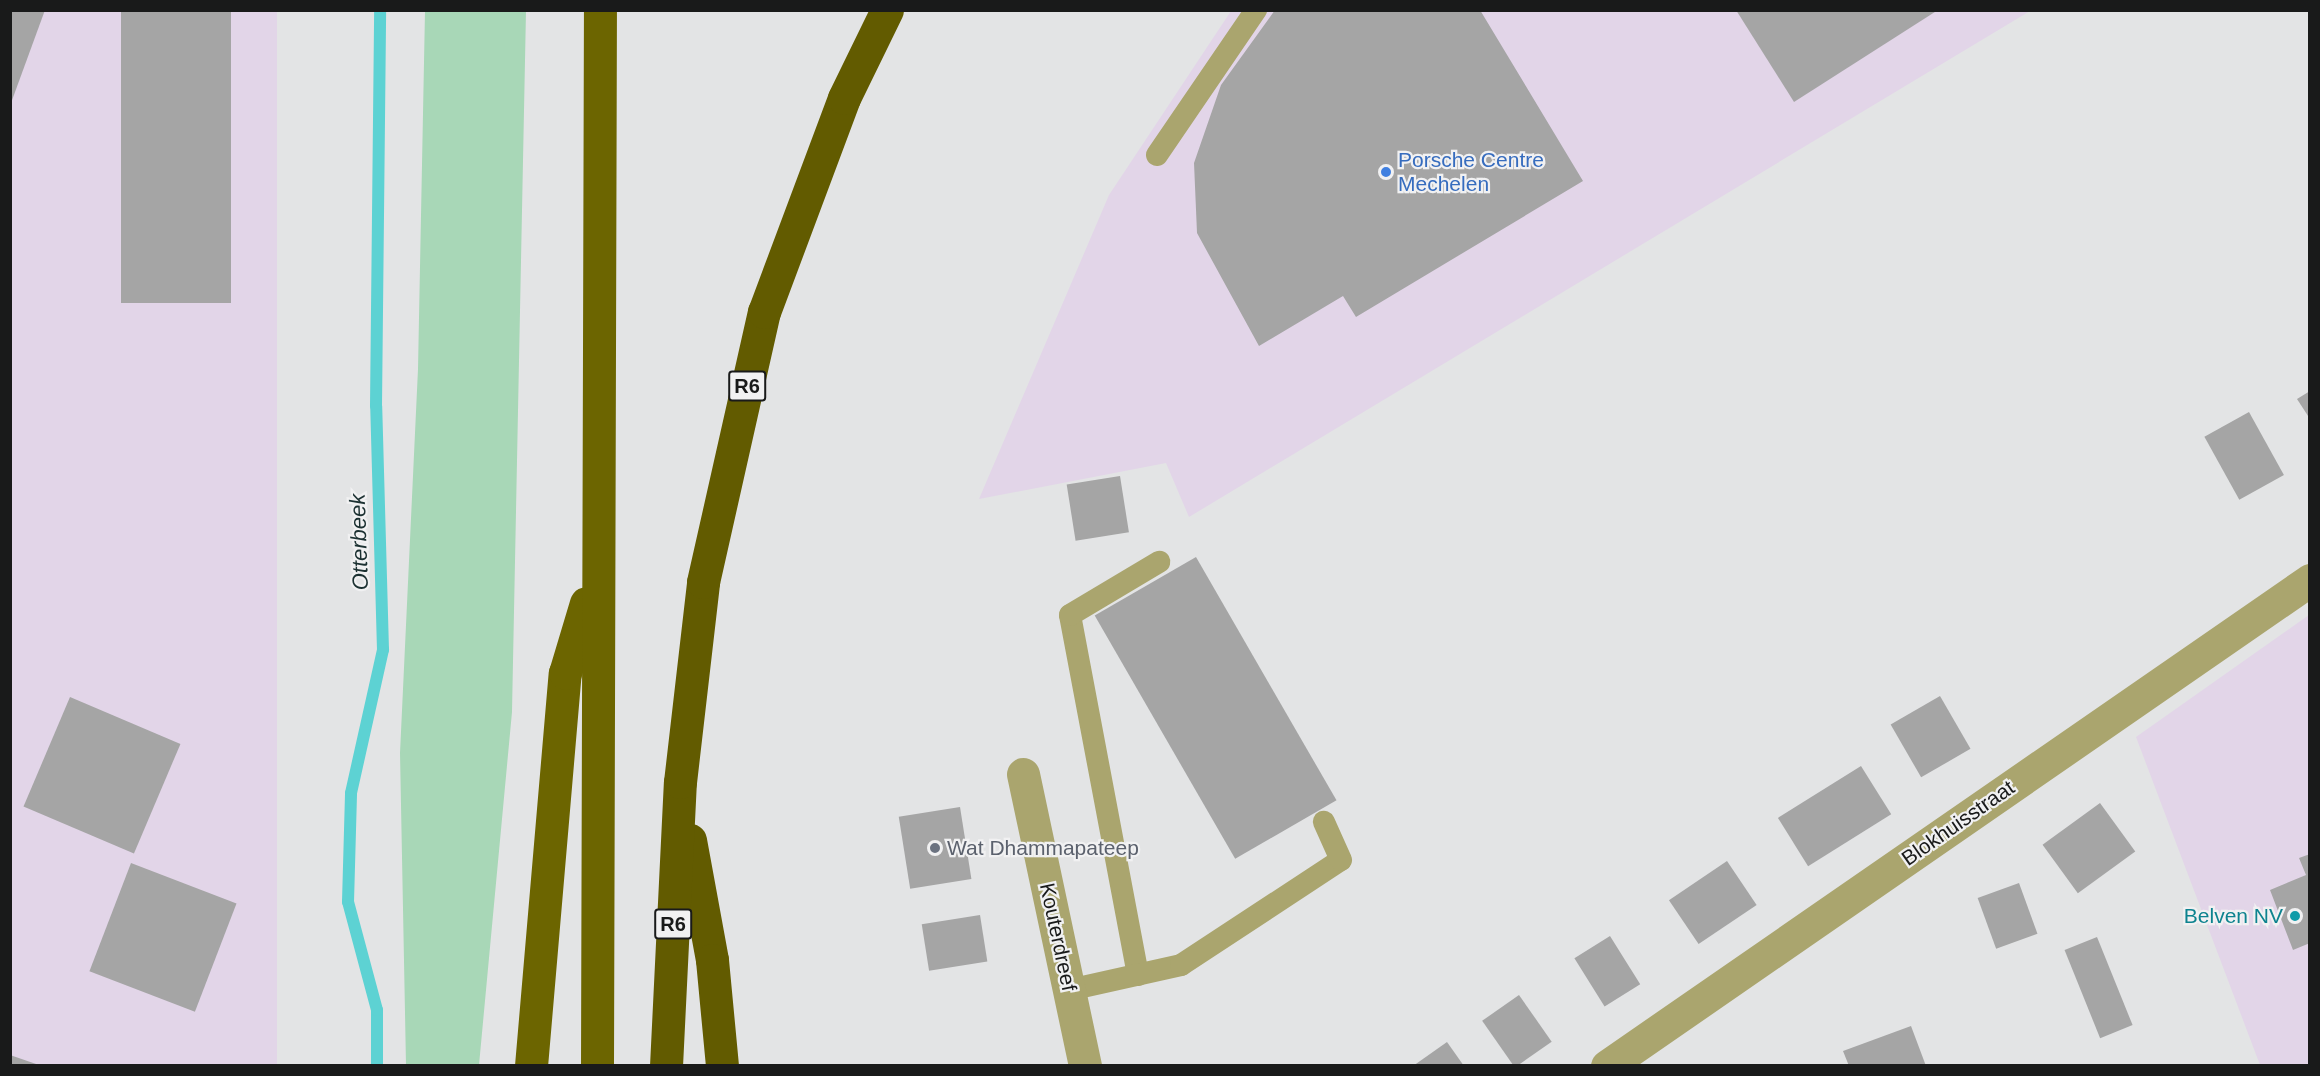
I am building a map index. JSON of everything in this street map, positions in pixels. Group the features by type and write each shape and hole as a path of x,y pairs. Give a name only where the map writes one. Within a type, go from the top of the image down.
{"highway":[{"path":"597,1065 600,10"},
{"name":"R6","path":"666,1065 680,782 703,582 764,312 844,98 887,10"},
{"path":"531,1065 565,673 597,564"},
{"path":"680,782 712,960 722,1065"}],"street":[{"name":"Blokhuisstraat","path":"1607,1065 2310,580"},
{"name":"Kouterdreef","path":"1023,774 1085,1065"}],"lane":[{"path":"1157,155 1256,10"},
{"path":"1138,975 1070,615 1159,562"},
{"path":"1069,990 1181,965 1341,860 1324,822"}],"shaded area":[{"path":"10,11 277,11 277,1065 10,1065"},
{"path":"1231,11 2030,11 1189,517 1166,463 979,499 1109,195"},
{"path":"2309,615 2309,1065 2260,1065 2136,737"}],"green space":[{"path":"425,11 526,11 512,712 479,1065 406,1065 400,753 418,369"}],"building":[{"path":"10,10 45,10 11,103 10,103"},
{"path":"121,10 231,10 231,303 121,303"},
{"name":"Porsche Centre Mechelen","path":"1275,10 1480,10 1583,181 1356,317 1343,296 1259,346 1197,233 1194,163 1221,85"},
{"path":"1736,10 1938,10 1794,102"},
{"path":"2310,391 2310,419 2297,399"},
{"path":"2249,412 2284,475 2239,500 2204,437"},
{"path":"1120,476 1129,532 1076,541 1067,484"},
{"path":"1196,557 1336,800 1235,859 1095,616"},
{"path":"1940,696 1970,749 1921,777 1891,725"},
{"path":"70,697 180,744 134,853 24,807"},
{"path":"1861,766 1891,814 1808,866 1778,818"},
{"path":"2100,803 2135,852 2078,893 2043,845"},
{"name":"Wat Dhammapateep","path":"960,807 971,879 910,889 899,817"},
{"name":"Belven NV","path":"2310,854 2310,943 2293,950 2270,890 2306,875 2299,858"},
{"path":"1727,861 1757,905 1699,944 1669,900"},
{"path":"131,863 236,903 195,1012 89,971"},
{"path":"2019,883 2037,934 1996,949 1978,898"},
{"path":"980,915 987,961 929,971 922,924"},
{"path":"1610,936 1640,984 1605,1007 1574,958"},
{"path":"2097,937 2133,1025 2100,1038 2065,950"},
{"path":"1519,995 1552,1042 1514,1066 1482,1021"},
{"path":"1911,1026 1926,1066 1849,1066 1843,1051"},
{"path":"1447,1042 1464,1066 1413,1066"},
{"path":"10,1055 39,1065 39,1066 10,1066"}],"waterway":[{"name":"Otterbeek","path":"377,1066 377,1010 348,902 351,793 383,650 376,406 380,10"}],"place":[{"name":"Porsche Centre Mechelen","path":"1386,172"},
{"name":"Wat Dhammapateep","path":"935,848"},
{"name":"Belven NV","path":"2295,916"}]}
